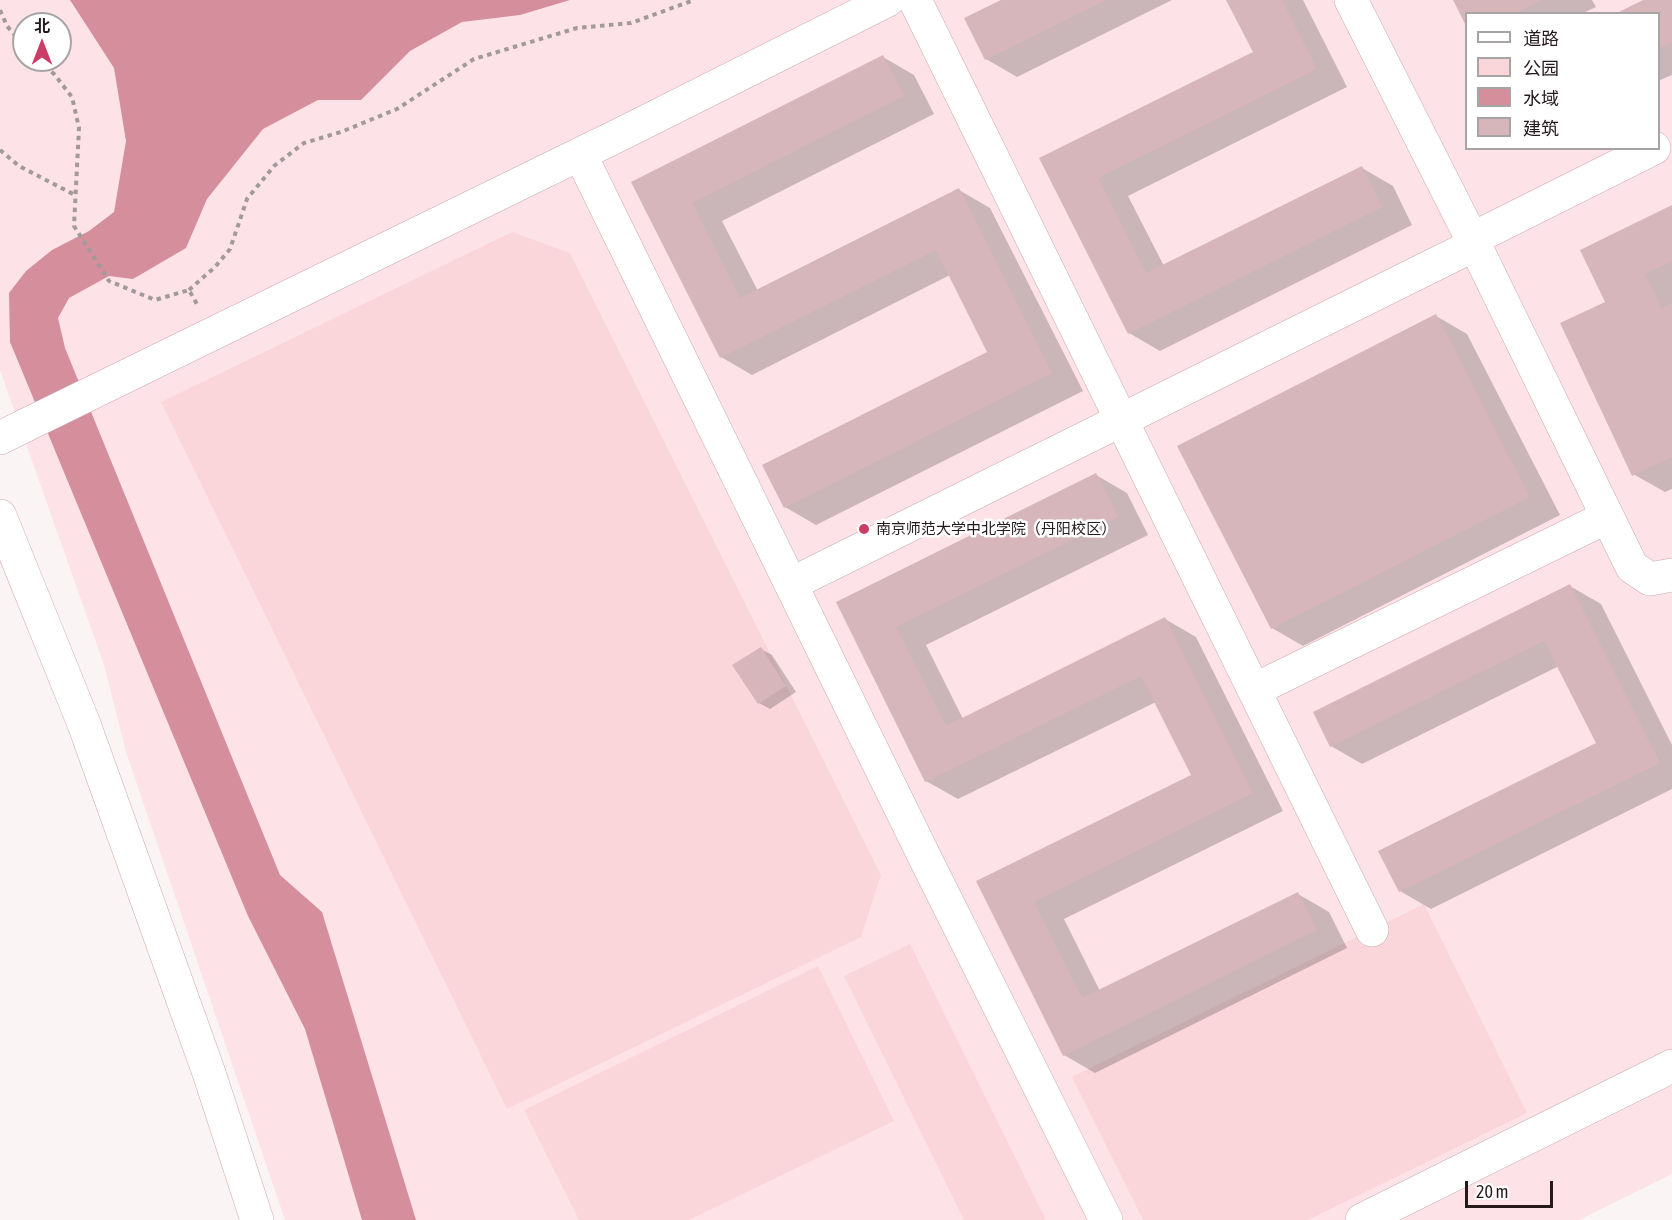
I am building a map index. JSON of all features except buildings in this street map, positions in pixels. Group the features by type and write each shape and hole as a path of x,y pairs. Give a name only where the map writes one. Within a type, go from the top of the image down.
{"street":[{"path":"13,432 888,0"},
{"path":"915,0 1372,930"},
{"path":"1351,0 1473,242 1632,567 1650,579 1672,575"},
{"path":"790,584 1122,420 1653,150"},
{"path":"580,154 790,584 1106,1220"},
{"path":"0,516 84,724 209,1073 256,1220"},
{"path":"1254,690 1607,517"},
{"path":"1362,1220 1672,1066"}],"path":[{"path":"52,72 72,98 79,128 74,226 109,281 155,300 189,290 214,267 230,249 246,199 274,166 304,143 341,132 397,109 474,59 577,28 631,23 694,0"},
{"path":"0,10 12,32"},
{"path":"0,150 19,166 75,195"},
{"path":"189,290 214,332"}],"shaded area":[{"name":"南京师范大学中北学院（丹阳校区）","path":"0,0 1672,0 1672,1174 1579,1220 285,1220 126,752 104,665 0,370"}],"green space":[{"path":"512,232 570,253 881,875 861,937 507,1109 161,402"},
{"path":"1424,904 1527,1113 1308,1220 1143,1220 1072,1077"},
{"path":"910,944 1046,1220 964,1220 844,976"},
{"path":"818,966 894,1121 689,1220 579,1220 524,1110"}],"water":[{"path":"70,0 570,0 520,15 462,22 410,51 361,100 318,100 263,129 207,199 186,248 133,279 109,276 69,298 58,318 65,348 280,875 322,912 416,1220 362,1220 305,1029 248,916 10,342 9,293 26,271 52,250 89,231 114,212 126,141 114,68"}],"place":[{"name":"南京师范大学中北学院（丹阳校区）","path":"864,529"}]}
